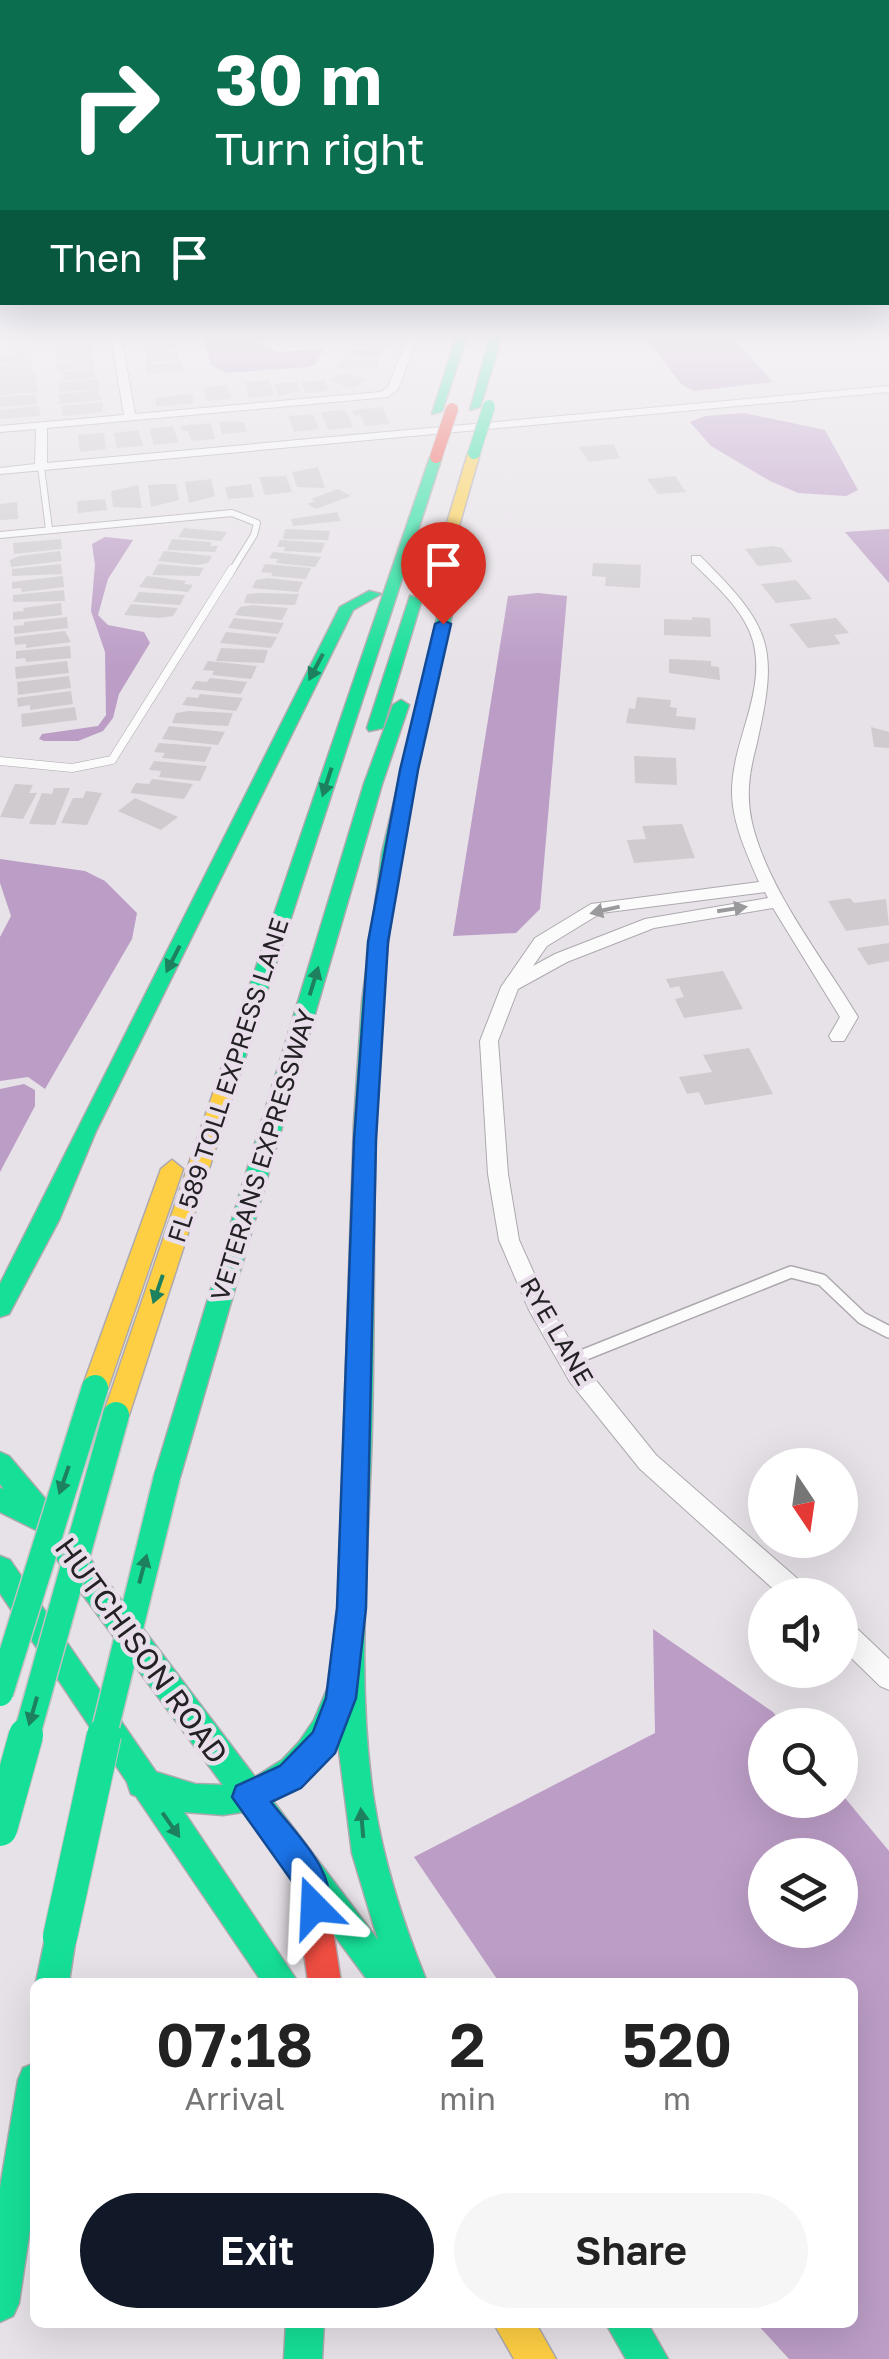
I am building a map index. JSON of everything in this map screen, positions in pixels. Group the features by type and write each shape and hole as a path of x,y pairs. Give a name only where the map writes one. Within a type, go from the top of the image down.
{"main road":[{"name":"VETERANS EXPRESSWAY","path":"206,1069 374,594 450,447"},
{"name":"VETERANS EXPRESSWAY","path":"53,1978 120,1659 167,1477 441,566 450,447"},
{"path":"373,784 369,748 447,456"},
{"name":"FL 589 TOLL EXPRESS LANE","path":"0,1829 116,1415 447,456"},
{"path":"408,1978 388,1935 363,1837 352,1608 372,1014 389,870 452,588 441,566"},
{"path":"0,1307 47,1220 86,1131 348,607 374,594"},
{"path":"9,1240 32,1218 86,1131"},
{"path":"0,1694 95,1388 180,1144"},
{"name":"HUTCHISON ROAD","path":"0,1464 386,1978"},
{"path":"0,1500 16,1504 48,1523"},
{"path":"0,1569 278,1978"},
{"path":"142,1783 197,1799 248,1797 290,1777 324,1742 341,1698 352,1608"},
{"path":"309,1878 324,1978"},
{"path":"0,2303 30,2112"},
{"path":"303,2359 306,2328"},
{"path":"516,2328 537,2359"},
{"path":"628,2328 649,2359"}],"street":[{"path":"41,447 41,467"},
{"path":"0,471 257,447"},
{"path":"696,559 745,608 762,639 766,667 740,799 756,854 775,894 849,1016 838,1036"},
{"path":"510,988 560,958 651,922 775,894"},
{"name":"RYE LANE","path":"775,894 597,908 542,942 510,988 489,1042 498,1174 509,1240 537,1304 570,1360 648,1462 779,1578"},
{"path":"640,904 651,922"},
{"path":"563,930 588,948"},
{"path":"858,1647 889,1677"}],"lane":[{"path":"41,467 49,529"},
{"path":"0,535 232,513 258,523 112,760 72,768 0,761"},
{"path":"570,1360 791,1272 822,1280 862,1318 889,1332"}],"shaded area":[{"path":"713,447 834,447 858,490 846,496 798,493"},
{"path":"889,529 889,583 845,532"},
{"path":"105,537 133,540 108,579 98,615 108,625 144,632 150,643 119,694 113,718 103,731 78,741 44,741 39,739 42,734 98,726 106,715 105,652 91,611 95,565 92,544"},
{"path":"508,596 567,596 540,909 516,933 453,936"},
{"path":"0,859 85,871 105,881 137,913 132,939 45,1089 28,1077 0,1081 0,937 11,916 0,883"},
{"path":"24,1084 35,1090 35,1106 0,1172 0,1089"},
{"path":"653,1629 767,1708 748,1708 748,1818 858,1818 858,1814 889,1851 889,2359 789,2359 761,2328 858,2328 858,1978 496,1978 414,1857 655,1733"}],"building":[{"path":"79,447 106,447 106,449 80,452"},
{"path":"578,447 615,447 620,458 589,462"},
{"path":"318,467 325,488 297,487 292,472"},
{"path":"286,476 292,492 265,495 259,477"},
{"path":"675,476 686,492 658,494 647,479"},
{"path":"211,479 215,496 189,503 185,482"},
{"path":"176,484 179,500 151,507 148,485"},
{"path":"251,484 254,497 228,499 225,487"},
{"path":"138,485 142,508 113,507 111,491"},
{"path":"338,489 351,496 316,509 307,504 315,501 311,499"},
{"path":"105,499 107,510 78,513 77,501"},
{"path":"17,502 18,519 0,520 0,504"},
{"path":"337,512 341,521 293,526 291,519"},
{"path":"184,528 227,532 221,541 178,537"},
{"path":"285,529 330,531 328,540 283,539"},
{"path":"61,539 62,549 14,554 13,543"},
{"path":"172,539 212,542 210,546 218,546 215,552 167,550"},
{"path":"280,540 325,543 321,553 284,551 285,547 277,547"},
{"path":"782,548 793,562 758,566 745,549"},
{"path":"60,551 62,561 11,567 10,560 19,556"},
{"path":"164,551 212,556 208,563 197,565 158,561"},
{"path":"273,552 321,557 315,567 276,563 278,559 269,558"},
{"path":"593,563 641,565 640,588 605,586 606,577 592,576"},
{"path":"61,564 62,574 12,576 12,569"},
{"path":"158,564 204,568 199,576 152,575"},
{"path":"265,564 311,568 306,579 271,576 273,573 261,572"},
{"path":"63,576 64,587 22,592 21,588 12,589 12,582"},
{"path":"147,576 193,585 188,592 139,587"},
{"path":"256,580 303,582 298,592 252,588"},
{"path":"796,580 812,599 776,603 761,584"},
{"path":"64,590 65,601 13,602 13,595"},
{"path":"139,592 185,595 180,605 133,602"},
{"path":"247,594 299,594 295,605 244,603"},
{"path":"61,603 62,615 13,620 13,612 24,611 23,608"},
{"path":"131,604 178,608 173,616 159,618 124,615"},
{"path":"240,607 288,608 282,620 235,615"},
{"path":"67,617 68,628 14,634 14,626 24,622"},
{"path":"234,618 284,623 278,634 228,628"},
{"path":"710,618 711,637 664,635 664,619"},
{"path":"836,618 849,633 834,635 841,644 808,648 789,624"},
{"path":"65,631 71,642 26,648 26,644 15,645 14,637"},
{"path":"226,632 277,637 271,648 220,643"},
{"path":"70,646 71,658 26,662 25,658 16,659 16,651"},
{"path":"221,648 268,650 264,663 216,661"},
{"path":"669,659 711,661 711,666 719,667 720,680 669,673"},
{"path":"67,661 69,673 16,679 15,667"},
{"path":"208,661 257,666 251,679 212,675 214,671 203,670"},
{"path":"69,676 71,688 18,695 17,682"},
{"path":"210,678 247,682 241,694 191,689 196,681 207,682"},
{"path":"71,691 73,704 30,710 30,705 18,707 17,698"},
{"path":"200,694 243,698 236,711 182,705 187,697 198,698"},
{"path":"637,697 671,700 670,707 677,708 676,716 696,718 695,730 626,723 629,708 635,709"},
{"path":"75,707 77,720 22,727 21,714"},
{"path":"176,713 233,713 228,726 172,723"},
{"path":"169,726 225,732 218,745 162,739"},
{"path":"871,727 889,732 889,748 874,747"},
{"path":"159,743 212,747 205,762 162,758 165,753 154,752"},
{"path":"634,756 676,758 677,785 635,783"},
{"path":"154,761 207,766 200,781 159,777 161,771 149,770"},
{"path":"152,779 193,784 184,799 130,793 136,783 149,784"},
{"path":"15,784 33,785 29,793 37,793 23,819 0,817"},
{"path":"54,788 70,788 55,825 29,824 42,793 52,794"},
{"path":"86,791 102,793 87,825 61,823 73,798 83,798"},
{"path":"135,798 178,817 161,830 118,811"},
{"path":"682,824 695,858 634,863 627,840 646,839 642,826"},
{"path":"850,898 854,903 886,899 889,925 846,931 828,901"},
{"path":"889,943 889,961 868,965 857,948"},
{"path":"723,971 743,1009 684,1018 675,999 684,997 679,986 670,988 666,979"},
{"path":"749,1048 773,1094 705,1105 699,1092 687,1094 679,1077 712,1072 703,1055"}],"traffic: fast":[{"path":"474,453 476,447"},
{"path":"233,1064 436,457"},
{"path":"408,1978 368,1853 353,1747 350,1639 372,1002 392,853 451,588 441,567"},
{"path":"0,1307 47,1220 85,1131 347,607 374,594"},
{"path":"375,728 415,599"},
{"path":"167,1477 373,784 401,705"},
{"path":"0,1693 95,1388"},
{"path":"0,1829 116,1415"},
{"path":"0,1464 41,1515"},
{"path":"60,1937 120,1659 167,1477"},
{"path":"0,1500 16,1504 48,1523"},
{"path":"68,1552 386,1978"},
{"path":"0,1569 278,1978"},
{"path":"142,1783 188,1798 223,1800 272,1785 293,1771 310,1752 324,1731 343,1680"},
{"path":"53,1978 60,1937"},
{"path":"0,2303 30,2112"},
{"path":"303,2359 305,2328"},
{"path":"628,2328 649,2359"}],"traffic: slow":[{"path":"434,589 474,453"},
{"path":"116,1415 233,1064"},
{"path":"95,1388 172,1169"},
{"path":"516,2328 537,2359"}],"traffic: jam":[{"path":"436,457 439,447"},
{"path":"309,1877 324,1978"}],"route":[{"path":"314,1907 309,1878 248,1797 290,1777 324,1742 341,1698 352,1608 365,1140 378,942 409,770 443,624"}]}
